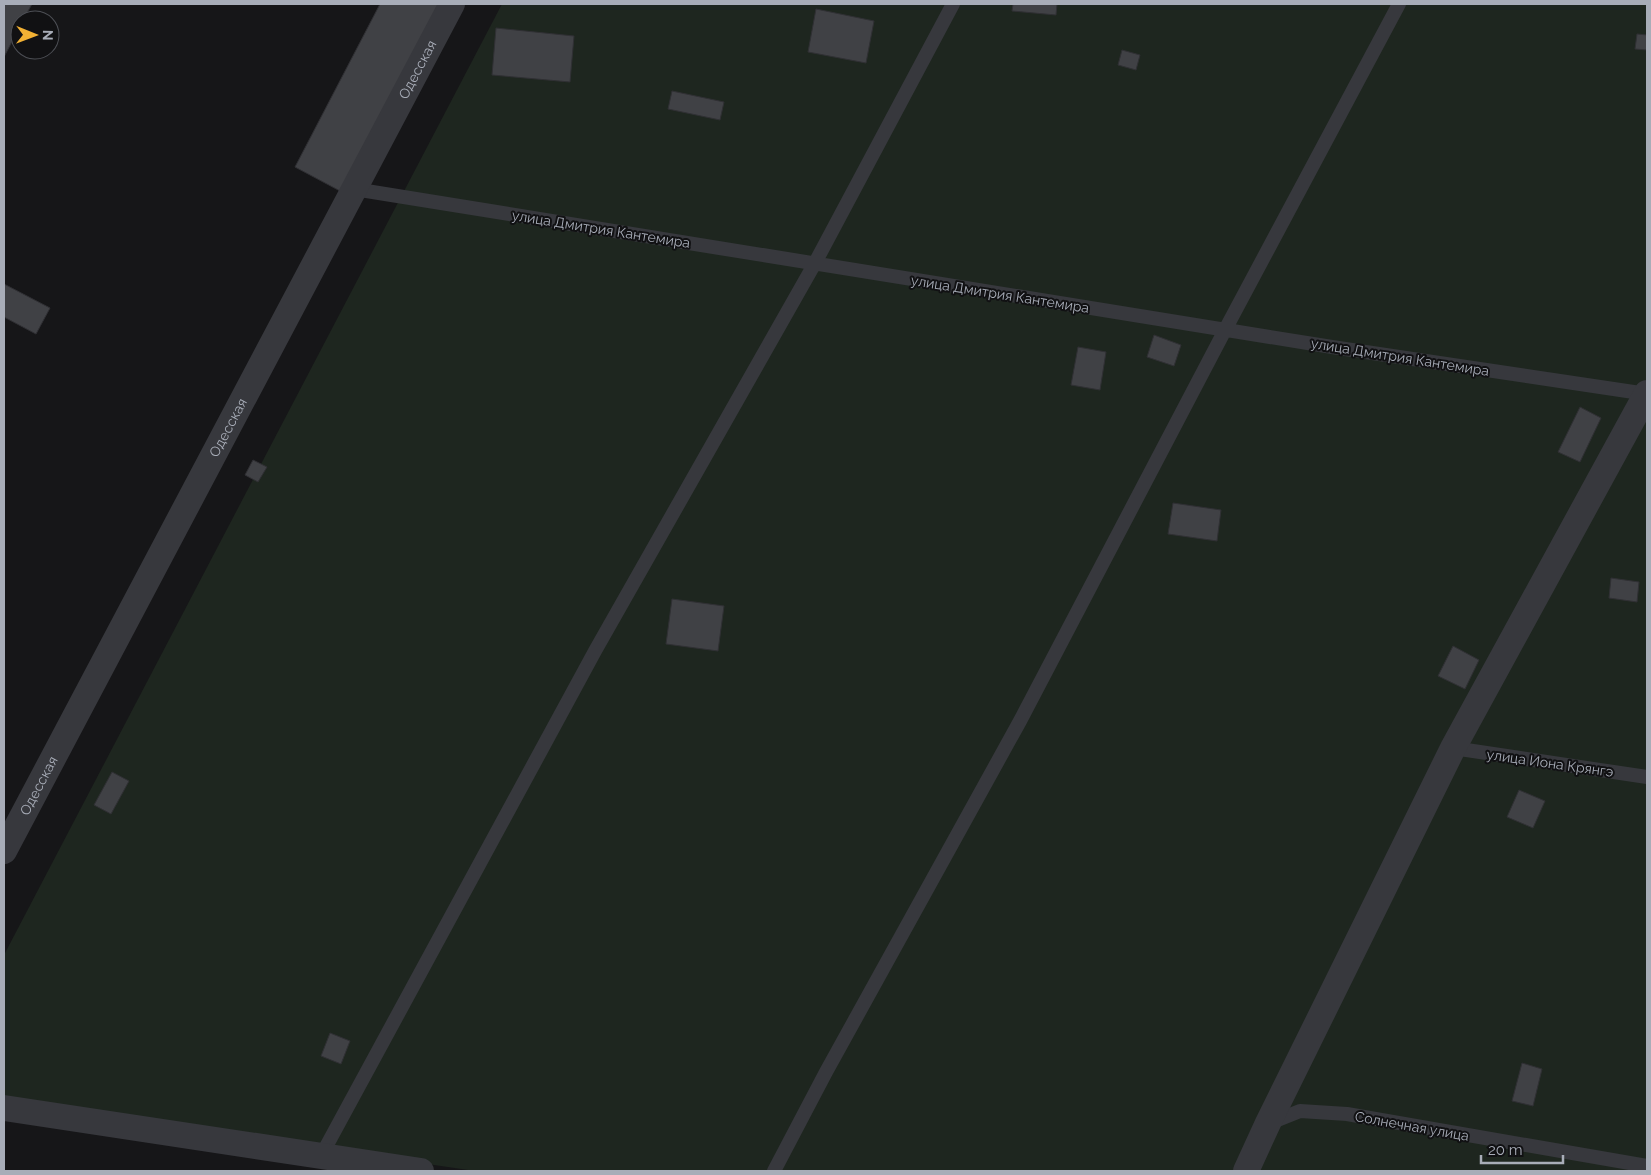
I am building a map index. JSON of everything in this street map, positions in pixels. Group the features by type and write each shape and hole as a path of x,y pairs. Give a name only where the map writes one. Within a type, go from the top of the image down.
{"street":[{"name":"Одесская","path":"4,851 452,4"},
{"path":"1246,1171 1453,748 1647,394"},
{"path":"4,1108 420,1171"}],"lane":[{"path":"321,1156 595,651 815,264 953,4"},
{"path":"774,1171 831,1063 1020,721 1399,4"},
{"name":"улица Дмитрия Кантемира","path":"354,189 1225,330 1647,394"},
{"name":"улица Иона Крянгэ","path":"1453,748 1647,777"},
{"name":"Солнечная улица","path":"1268,1123 1300,1111 1347,1114 1647,1166"}],"shaded area":[{"path":"502,4 1647,4 1647,1171 475,1171 4,1102 4,955"}],"building":[{"path":"4,4 32,4 29,10 10,10 10,45 4,57"},
{"path":"380,4 440,4 342,192 295,167"},
{"path":"1013,4 1057,4 1056,15 1012,11"},
{"path":"816,9 874,21 866,63 808,52"},
{"path":"496,28 574,36 570,82 492,75"},
{"path":"1637,34 1647,35 1647,50 1635,49"},
{"path":"1122,50 1140,55 1136,70 1118,65"},
{"path":"672,91 724,102 720,120 668,109"},
{"path":"4,284 50,308 36,334 4,317"},
{"path":"1154,335 1181,345 1174,366 1147,357"},
{"path":"1078,347 1106,352 1100,390 1071,385"},
{"path":"1580,407 1601,418 1580,462 1558,452"},
{"path":"253,460 267,467 258,482 245,475"},
{"path":"1173,503 1221,510 1217,541 1168,534"},
{"path":"1611,578 1639,582 1637,602 1609,598"},
{"path":"672,599 724,606 718,651 666,644"},
{"path":"1453,646 1479,660 1465,689 1438,676"},
{"path":"112,772 129,781 111,814 94,805"},
{"path":"1519,790 1545,801 1533,828 1507,817"},
{"path":"330,1033 350,1041 341,1064 321,1056"},
{"path":"1522,1063 1542,1069 1533,1106 1512,1101"}]}
